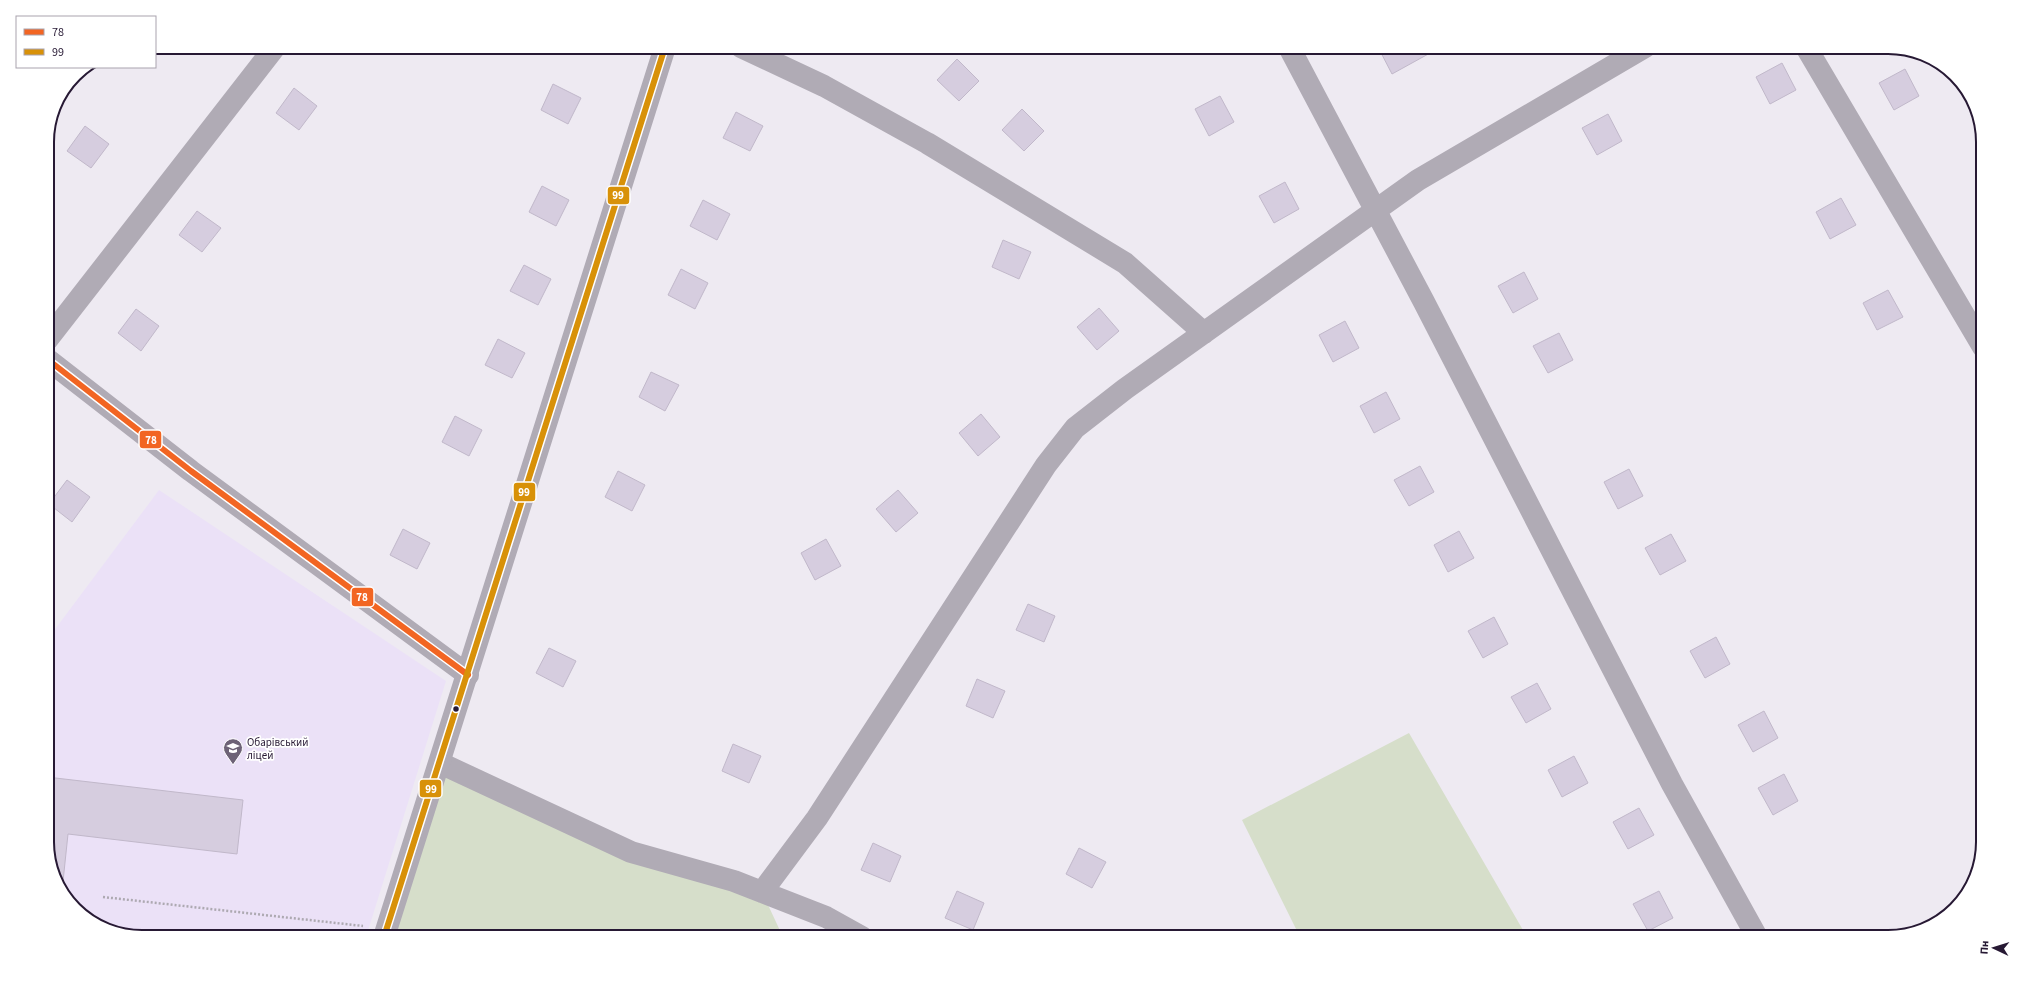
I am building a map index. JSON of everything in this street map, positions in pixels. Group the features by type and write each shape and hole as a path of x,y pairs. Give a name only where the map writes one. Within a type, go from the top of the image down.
{"street":[{"path":"54,331 270,54"},
{"path":"387,930 663,54"},
{"path":"756,54 824,86 927,143 1125,263 1204,333"},
{"path":"1293,54 1376,210 1672,784 1753,930"},
{"path":"762,892 818,818 1046,465 1075,428 1125,389 1418,180 1633,54"},
{"path":"1810,54 1976,335"},
{"path":"54,364 191,471 468,675"},
{"path":"440,763 631,852 734,881 826,917 849,930"}],"path":[{"path":"103,897 362,930"}],"shaded area":[{"name":"Обарівський ліцей","path":"159,490 446,681 368,930 142,930 113,925 88,912 72,896 66,886 57,865 54,848 54,631"}],"green space":[{"path":"1409,733 1523,930 1297,930 1242,820"},
{"path":"440,763 631,852 762,892 780,930 386,930"}],"building":[{"path":"1382,54 1428,54 1392,74"},
{"path":"957,59 979,81 959,101 937,80"},
{"path":"1782,63 1796,90 1770,104 1756,77"},
{"path":"1905,69 1919,96 1894,110 1879,83"},
{"path":"553,84 581,98 568,124 541,110"},
{"path":"294,88 317,106 299,130 276,113"},
{"path":"1220,96 1234,122 1209,136 1195,109"},
{"path":"1022,109 1044,131 1024,151 1002,130"},
{"path":"736,112 763,126 750,151 723,138"},
{"path":"1608,114 1622,141 1597,155 1582,128"},
{"path":"85,126 109,144 91,168 67,151"},
{"path":"1285,182 1299,209 1274,223 1259,196"},
{"path":"542,186 569,200 556,226 529,212"},
{"path":"1841,198 1856,225 1830,239 1816,212"},
{"path":"703,200 730,214 717,240 690,226"},
{"path":"197,211 221,228 202,252 179,235"},
{"path":"1003,240 1031,252 1019,279 992,267"},
{"path":"524,265 551,279 538,305 510,291"},
{"path":"681,269 708,283 695,309 668,295"},
{"path":"1524,272 1538,299 1513,313 1498,286"},
{"path":"1888,290 1903,317 1877,330 1863,303"},
{"path":"1099,308 1119,331 1097,350 1077,327"},
{"path":"136,309 159,326 141,351 118,333"},
{"path":"1345,321 1359,348 1333,362 1319,335"},
{"path":"1559,333 1573,360 1548,373 1533,346"},
{"path":"498,339 525,353 512,378 485,365"},
{"path":"651,372 679,385 665,411 639,397"},
{"path":"1386,392 1400,419 1374,433 1360,406"},
{"path":"981,414 1000,437 978,456 959,433"},
{"path":"455,416 482,430 469,456 442,442"},
{"path":"1420,466 1434,492 1409,506 1394,480"},
{"path":"1629,469 1643,496 1618,509 1604,482"},
{"path":"618,471 645,485 632,511 605,497"},
{"path":"67,480 90,497 72,522 54,508 54,497"},
{"path":"898,490 918,513 896,532 876,509"},
{"path":"403,529 430,543 417,569 390,555"},
{"path":"1459,531 1474,558 1448,572 1434,545"},
{"path":"1671,534 1686,561 1660,575 1645,548"},
{"path":"826,539 841,566 815,580 801,553"},
{"path":"1028,604 1055,616 1044,642 1016,630"},
{"path":"1494,617 1508,644 1483,658 1468,631"},
{"path":"1716,637 1730,664 1705,678 1690,651"},
{"path":"549,648 576,661 563,687 536,673"},
{"path":"977,679 1005,691 993,718 966,706"},
{"path":"1537,683 1551,709 1526,723 1511,697"},
{"path":"1764,711 1778,738 1753,752 1738,725"},
{"path":"733,744 761,756 749,783 722,771"},
{"path":"1574,756 1588,783 1562,797 1548,770"},
{"path":"1784,774 1798,801 1773,815 1758,788"},
{"path":"54,778 243,800 237,854 68,834 63,880 57,865 54,848"},
{"path":"1639,808 1654,835 1628,849 1613,822"},
{"path":"873,843 901,856 890,882 861,870"},
{"path":"1079,848 1106,862 1092,888 1066,874"},
{"path":"957,891 984,903 973,930 945,918"},
{"path":"1659,891 1673,918 1647,930 1633,904"}],"transit line":[{"name":"99","path":"386,930 663,54"},
{"name":"78","path":"54,364 191,471 468,675"}],"place":[{"name":"Обарівський ліцей","path":"233,765"}]}
